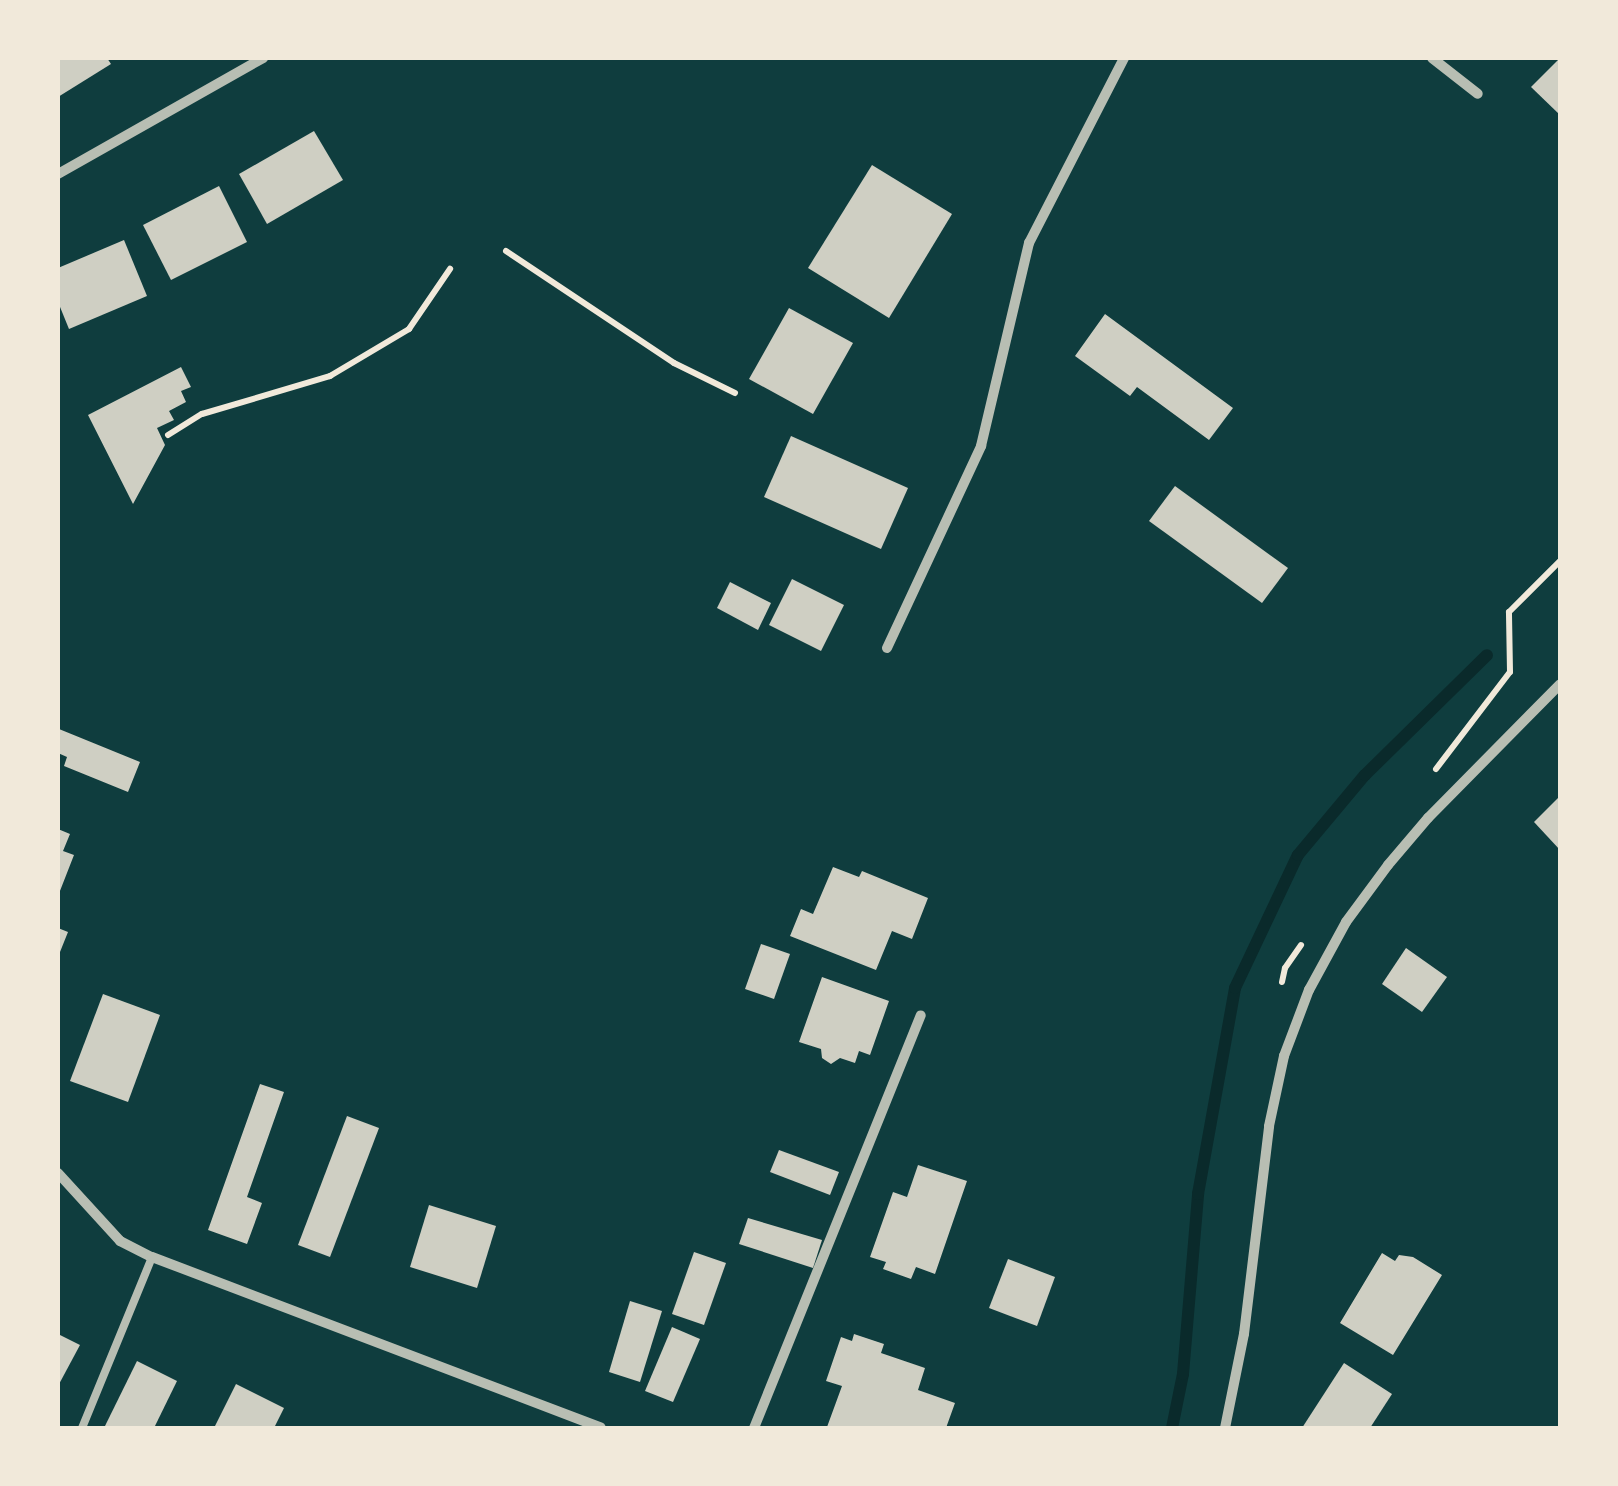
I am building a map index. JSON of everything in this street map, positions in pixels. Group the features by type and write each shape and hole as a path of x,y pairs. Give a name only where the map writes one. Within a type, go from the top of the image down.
{"street":[{"path":"58,174 262,58"},
{"path":"887,648 981,446 1029,243 1124,58"},
{"path":"1432,58 1478,94"},
{"path":"1225,1428 1244,1334 1268,1126 1284,1056 1309,990 1346,922 1388,865 1428,818 1560,684"},
{"path":"754,1428 921,1015"},
{"path":"58,1173 120,1240 152,1257 601,1428"}],"lane":[{"path":"82,1428 152,1257"}],"path":[{"path":"506,252 674,363 735,393"},
{"path":"168,434 202,414 330,376 409,329 450,269"}],"building":[{"path":"58,58 107,58 111,64 58,97"},
{"path":"1560,58 1560,115 1531,87"},
{"path":"314,131 343,180 267,224 239,174"},
{"path":"872,165 952,214 889,318 808,268"},
{"path":"219,186 247,242 171,280 143,225"},
{"path":"124,240 147,296 69,329 58,302 58,268"},
{"path":"789,308 853,343 813,414 749,379"},
{"path":"1105,314 1233,408 1209,440 1137,387 1130,396 1075,356"},
{"path":"181,367 191,387 181,391 186,402 169,411 174,420 157,428 165,445 133,504 88,415"},
{"path":"791,436 908,488 881,549 764,497"},
{"path":"1175,486 1288,568 1262,603 1149,521"},
{"path":"792,579 844,605 821,651 769,625"},
{"path":"730,582 771,603 758,630 717,608"},
{"path":"59,729 140,762 128,792 64,766 67,757 58,753"},
{"path":"1560,796 1560,850 1534,822"},
{"path":"58,829 70,834 63,851 74,855 58,896"},
{"path":"833,867 859,877 862,871 928,898 912,939 892,931 876,970 790,936 801,909 813,914"},
{"path":"58,928 68,932 58,957"},
{"path":"761,944 790,954 774,999 745,989"},
{"path":"1406,948 1447,977 1422,1012 1382,984"},
{"path":"822,977 889,1001 870,1055 859,1051 855,1063 840,1058 831,1064 822,1058 821,1049 799,1042"},
{"path":"103,994 160,1015 128,1102 70,1081"},
{"path":"260,1084 284,1092 247,1197 262,1203 247,1244 208,1230"},
{"path":"347,1116 379,1128 330,1257 298,1245"},
{"path":"779,1150 839,1172 830,1195 770,1172"},
{"path":"918,1165 967,1181 935,1274 916,1267 911,1279 883,1269 886,1262 870,1257 893,1192 907,1197"},
{"path":"429,1205 496,1226 477,1288 410,1267"},
{"path":"748,1218 822,1240 813,1268 739,1244"},
{"path":"694,1252 726,1263 704,1325 672,1314"},
{"path":"1382,1253 1395,1261 1399,1255 1413,1257 1442,1275 1393,1355 1340,1323"},
{"path":"1008,1259 1055,1277 1037,1326 989,1308"},
{"path":"630,1301 662,1311 640,1382 609,1372"},
{"path":"672,1327 700,1339 673,1402 645,1391"},
{"path":"58,1334 80,1345 58,1386"},
{"path":"854,1334 884,1344 881,1353 925,1368 918,1390 955,1403 946,1428 827,1427 842,1386 826,1381 841,1337 852,1341"},
{"path":"137,1361 177,1381 154,1428 104,1428"},
{"path":"1344,1363 1392,1394 1370,1428 1302,1428"},
{"path":"236,1384 284,1408 274,1428 214,1428"}],"waterway":[{"path":"1172,1428 1183,1374 1198,1194 1235,988 1298,855 1365,775 1487,655"}]}
